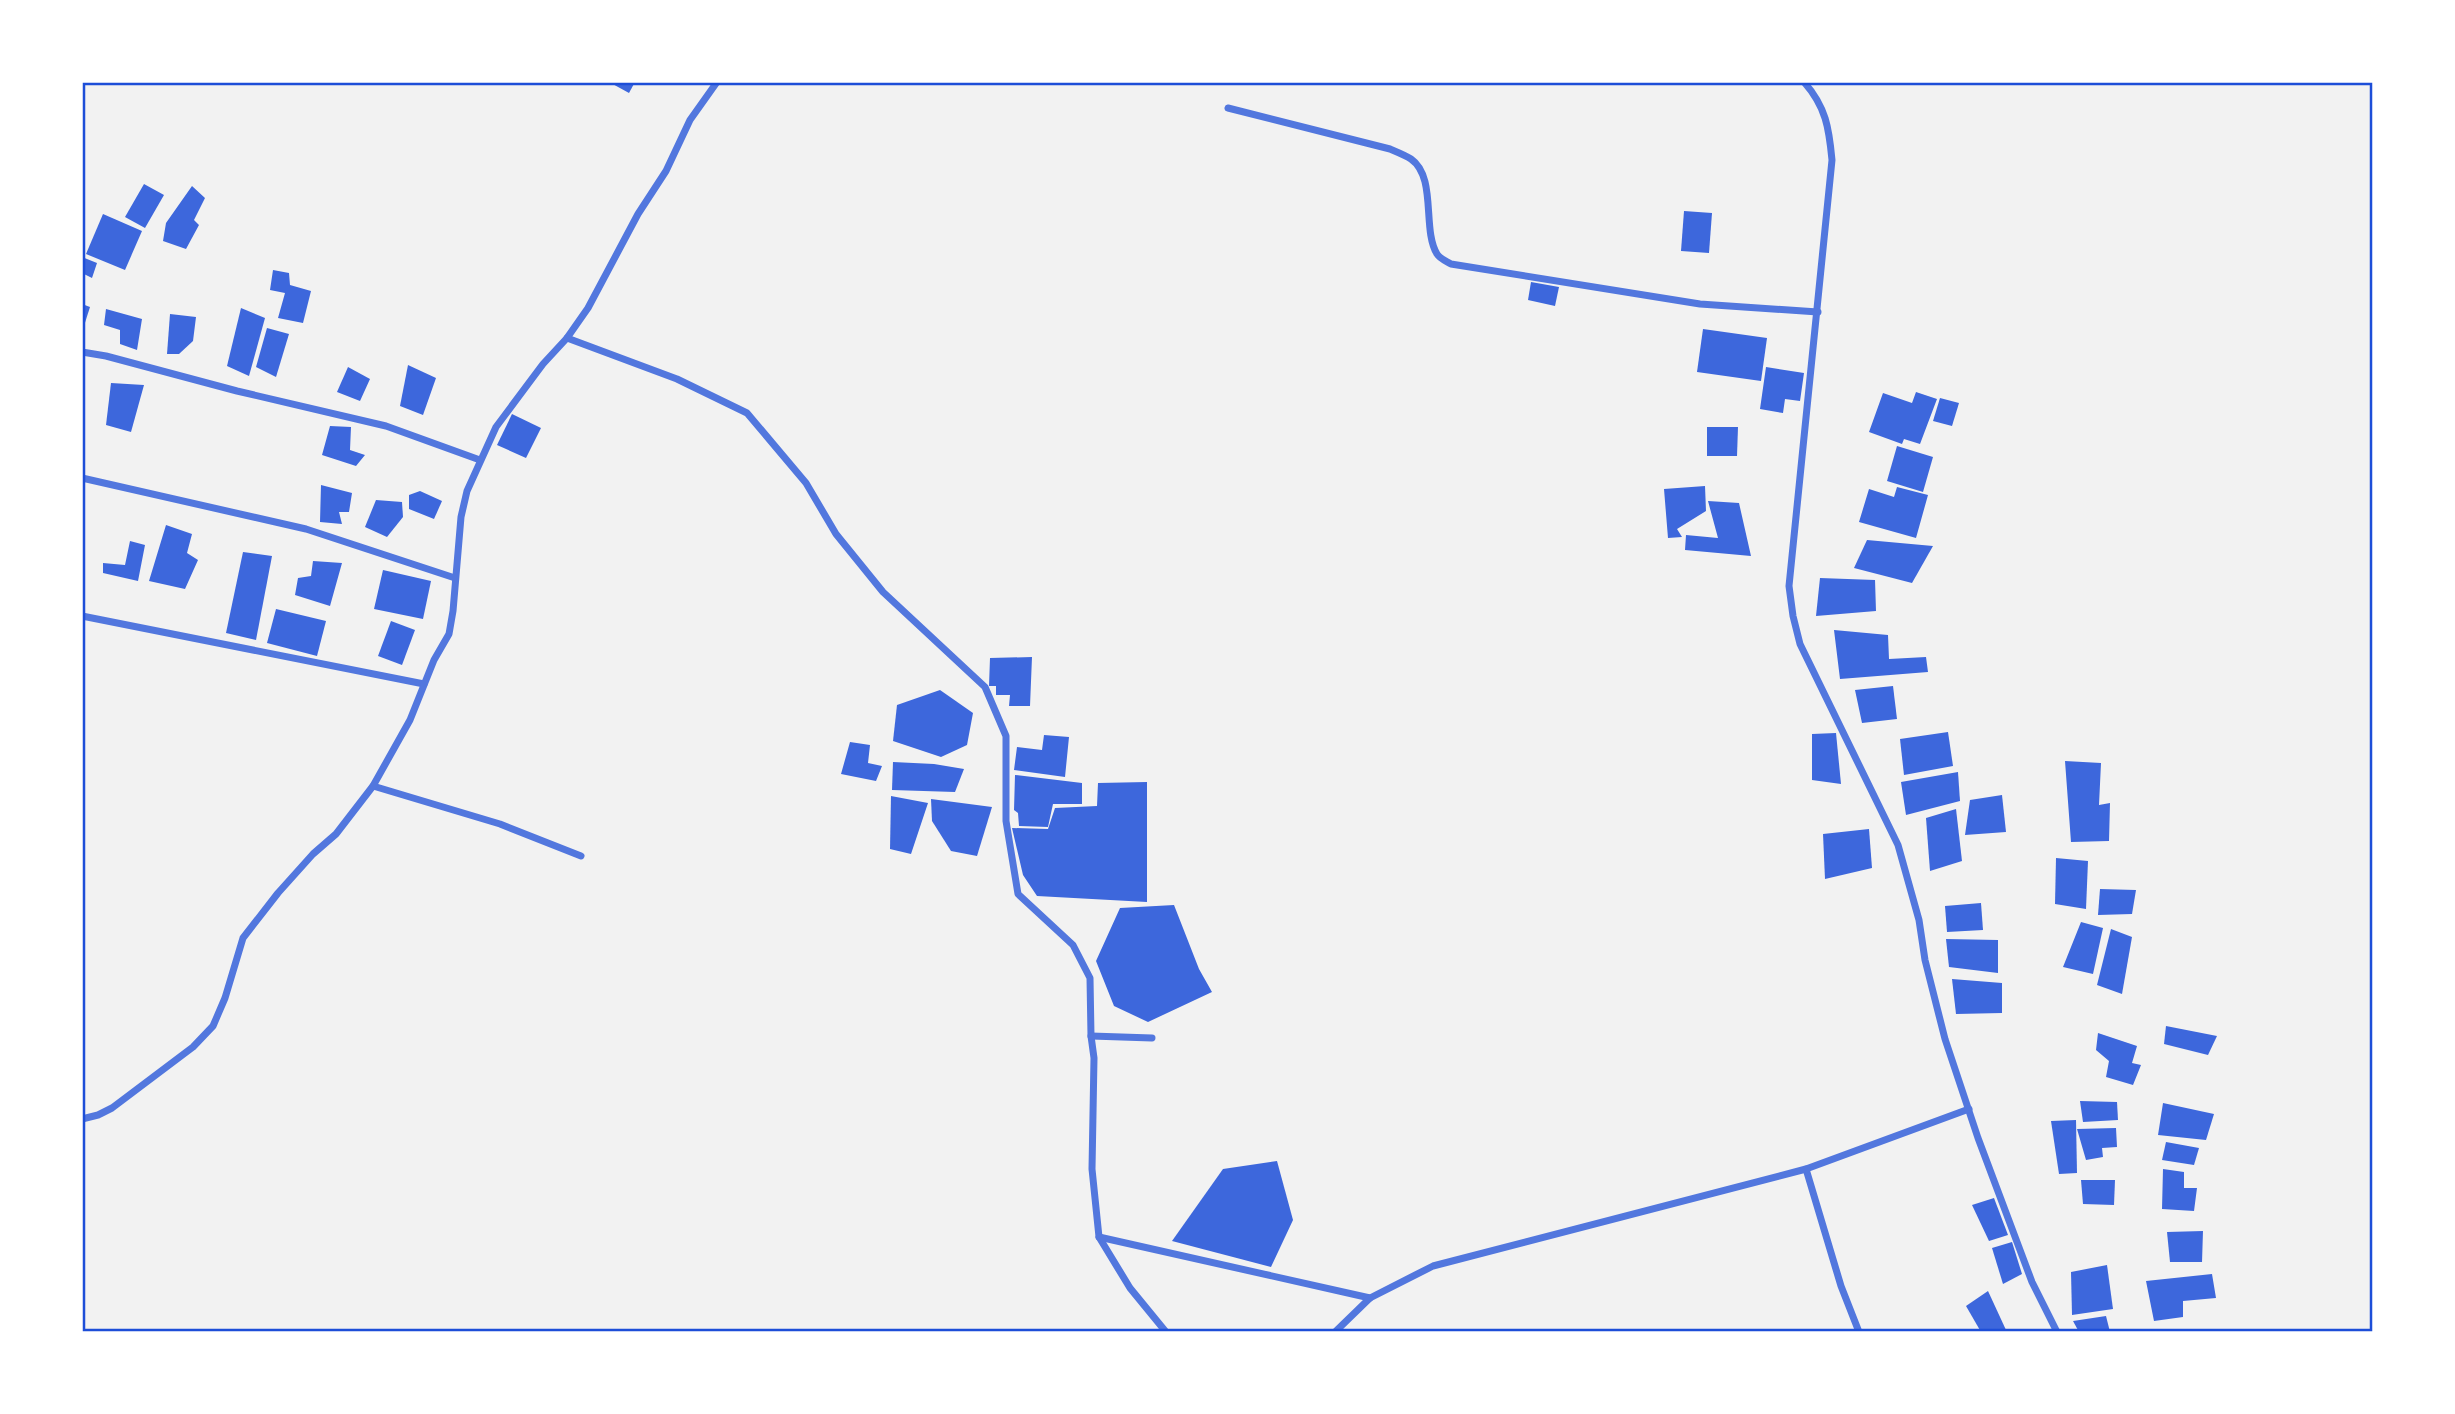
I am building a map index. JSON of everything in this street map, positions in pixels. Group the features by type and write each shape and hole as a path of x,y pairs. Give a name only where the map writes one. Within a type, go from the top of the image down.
{"street":[{"path":"82,1119 112,1108 193,1047 213,1026 225,998 243,938 269,903 336,834 373,786 410,720 424,684 449,634 461,517 467,492 480,460 511,405 567,338 588,308 638,214 666,171 690,120 717,82"},
{"path":"1804,82 1816,96 1828,125 1832,160 1789,586 1793,615 1800,644 1898,845 1919,920 1925,960 1945,1039 1989,1171 2026,1269 2057,1332"},
{"path":"1228,108 1390,149 1413,160 1422,174 1438,257 1451,264 1700,304 1818,312"},
{"path":"567,338 677,379 747,413 806,483 836,534 883,592 985,687 1006,736 1006,821 1018,894 1073,945 1090,978 1094,1058 1092,1169 1099,1237 1130,1288 1166,1332"},
{"path":"82,352 386,426 480,460"},
{"path":"82,478 306,529 455,578"},
{"path":"82,616 424,684"},
{"path":"373,786 500,824 581,856"},
{"path":"1091,1037 1152,1038"},
{"path":"1335,1332 1370,1298 1433,1266 1806,1169 1969,1109"},
{"path":"1806,1169 1859,1332"},
{"path":"1099,1237 1370,1298"}],"building":[{"path":"609,82 635,82 629,93"},
{"path":"144,184 164,195 145,228 125,217"},
{"path":"192,186 205,198 194,220 199,225 186,249 163,241 166,223"},
{"path":"1684,211 1712,213 1709,253 1681,251"},
{"path":"103,214 142,231 125,270 86,254"},
{"path":"82,257 97,263 92,278 82,273"},
{"path":"273,270 289,273 290,285 311,291 303,323 278,318 285,293 270,290"},
{"path":"1531,282 1559,287 1555,306 1528,300"},
{"path":"82,304 90,307 83,329 82,329"},
{"path":"241,308 265,318 249,376 227,366"},
{"path":"106,309 142,319 137,350 120,344 120,330 104,325"},
{"path":"170,314 196,317 193,341 179,354 167,354"},
{"path":"267,328 289,334 276,377 256,367"},
{"path":"1703,329 1767,338 1761,381 1697,372"},
{"path":"408,365 436,378 423,415 400,406"},
{"path":"348,367 370,379 360,401 337,392"},
{"path":"1766,367 1804,373 1800,401 1785,399 1783,413 1760,409"},
{"path":"111,383 144,385 131,432 106,425"},
{"path":"1916,392 1937,399 1920,444 1904,439 1902,444 1869,432 1883,393 1912,403"},
{"path":"1940,398 1959,403 1952,426 1933,421"},
{"path":"512,414 541,428 526,458 497,445"},
{"path":"330,426 351,427 350,450 365,455 356,466 322,455"},
{"path":"1707,427 1738,427 1737,456 1707,456"},
{"path":"1897,446 1933,457 1923,492 1887,481"},
{"path":"321,485 352,493 349,512 339,512 342,524 320,522"},
{"path":"1705,486 1706,511 1677,529 1682,537 1668,538 1664,489"},
{"path":"1897,487 1928,495 1916,538 1859,522 1869,489 1894,497"},
{"path":"420,491 442,501 434,519 409,509 409,495"},
{"path":"376,500 402,502 403,517 387,537 365,527"},
{"path":"1708,501 1739,503 1751,556 1685,550 1686,535 1718,538"},
{"path":"166,525 192,534 187,553 198,560 185,589 149,581"},
{"path":"1867,540 1933,546 1912,583 1854,568"},
{"path":"130,541 145,545 138,581 103,573 103,563 125,565"},
{"path":"243,552 272,556 256,640 226,633"},
{"path":"313,561 342,563 330,606 295,595 298,578 311,576"},
{"path":"383,570 431,581 423,619 374,609"},
{"path":"1820,578 1875,580 1876,611 1816,616"},
{"path":"276,609 326,621 317,656 267,643"},
{"path":"391,621 415,630 402,665 378,656"},
{"path":"1834,630 1888,635 1889,659 1926,657 1928,672 1840,679"},
{"path":"1032,657 1030,706 1009,706 1010,695 996,695 996,686 989,686 990,658"},
{"path":"1893,686 1897,719 1862,723 1855,690"},
{"path":"940,690 973,713 967,745 941,757 893,741 897,705"},
{"path":"1948,732 1953,766 1904,775 1900,739"},
{"path":"1836,733 1841,784 1812,780 1812,734"},
{"path":"1044,735 1069,737 1065,777 1014,770 1017,747 1042,750"},
{"path":"850,742 870,745 868,763 882,766 876,781 841,774"},
{"path":"2065,761 2101,763 2099,805 2110,803 2109,841 2071,842"},
{"path":"893,762 964,769 955,792 892,790"},
{"path":"1958,772 1960,801 1906,815 1901,782"},
{"path":"1015,775 1082,783 1082,804 1053,804 1048,827 1019,826 1018,813 1014,810"},
{"path":"1147,782 1147,902 1037,896 1023,875 1012,828 1048,829 1055,808 1097,806 1098,783"},
{"path":"2002,795 2006,832 1965,835 1970,800"},
{"path":"891,796 928,803 911,854 890,849"},
{"path":"931,799 992,807 977,856 951,851 932,821"},
{"path":"1956,809 1962,861 1930,871 1926,818"},
{"path":"1869,829 1872,868 1825,879 1823,834"},
{"path":"2056,858 2088,861 2086,909 2055,904"},
{"path":"2100,889 2136,890 2132,914 2098,915"},
{"path":"1981,903 1983,930 1947,932 1945,906"},
{"path":"1174,905 1199,969 1212,992 1148,1022 1114,1006 1096,961 1120,908"},
{"path":"2081,922 2103,928 2093,974 2063,967"},
{"path":"2111,929 2132,937 2122,994 2097,985"},
{"path":"1946,939 1998,940 1998,973 1949,967"},
{"path":"1952,979 2002,983 2002,1013 1956,1014"},
{"path":"2166,1026 2217,1036 2208,1055 2164,1044"},
{"path":"2098,1033 2137,1046 2132,1063 2141,1065 2133,1085 2106,1077 2109,1061 2096,1050"},
{"path":"2080,1101 2117,1102 2118,1120 2083,1122"},
{"path":"2163,1103 2214,1114 2206,1140 2158,1135"},
{"path":"2076,1120 2077,1173 2059,1174 2051,1121"},
{"path":"2116,1128 2117,1147 2102,1148 2103,1157 2086,1160 2077,1129"},
{"path":"2166,1142 2199,1148 2194,1165 2162,1160"},
{"path":"1277,1161 1293,1220 1271,1267 1172,1241 1223,1169"},
{"path":"2163,1169 2184,1172 2184,1188 2197,1188 2194,1211 2162,1209"},
{"path":"2081,1180 2115,1180 2114,1205 2083,1204"},
{"path":"1994,1198 2008,1235 1989,1241 1972,1205"},
{"path":"2203,1231 2202,1262 2170,1262 2167,1232"},
{"path":"2012,1242 2022,1274 2003,1284 1992,1248"},
{"path":"2107,1265 2113,1309 2072,1315 2071,1272"},
{"path":"2212,1274 2216,1298 2183,1301 2183,1317 2154,1321 2146,1281"},
{"path":"1988,1291 2006,1330 2001,1332 1981,1332 1966,1306"},
{"path":"2106,1316 2110,1332 2079,1332 2073,1321"}]}
